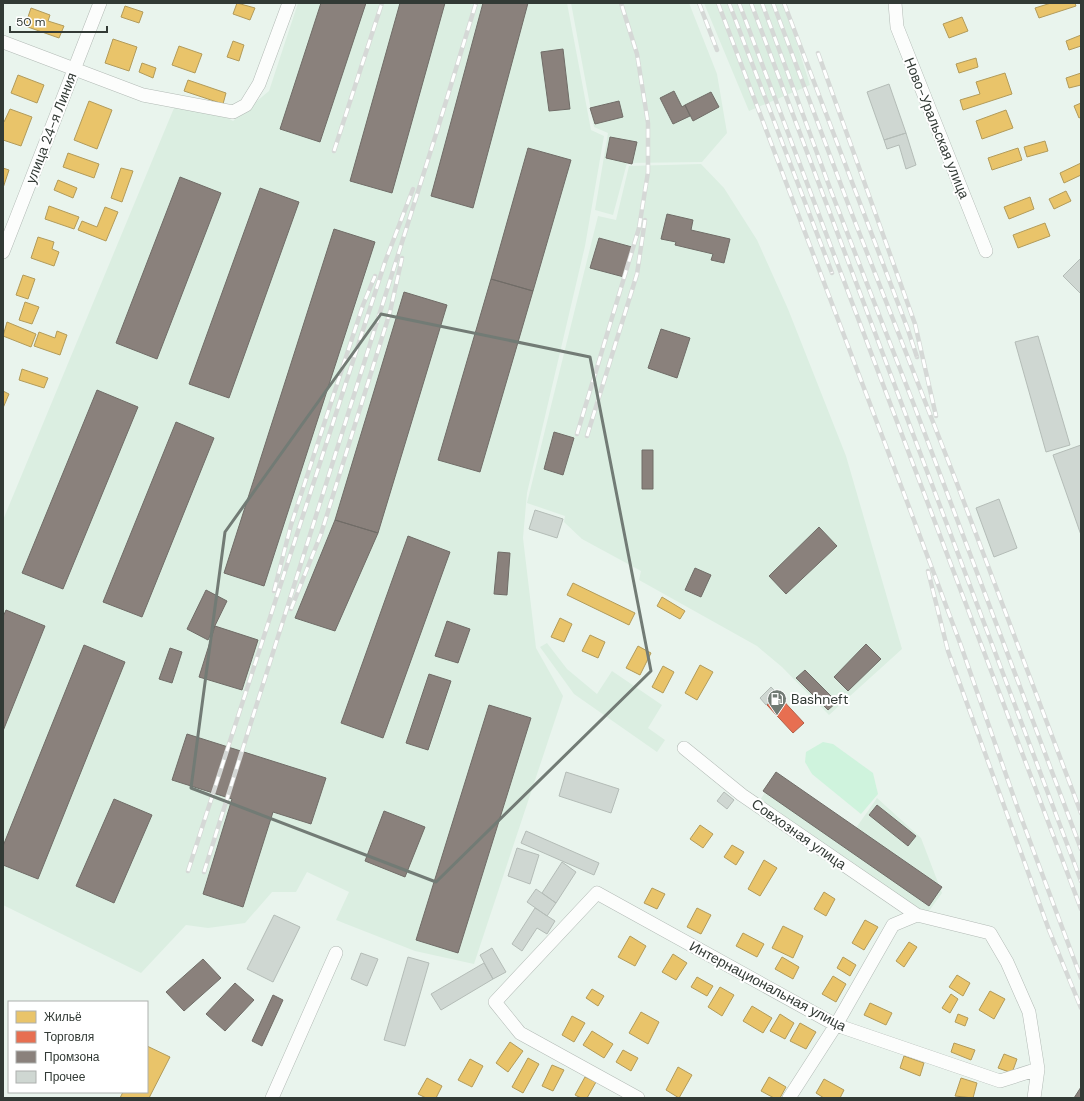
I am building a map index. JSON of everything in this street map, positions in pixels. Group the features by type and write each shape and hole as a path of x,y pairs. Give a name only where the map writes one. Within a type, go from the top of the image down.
{"street":[{"name":"улица 24-я Линия","path":"3,252 100,3"},
{"path":"3,42 144,95 233,112 246,105 259,84 289,3"},
{"name":"Ново-Уральская улица","path":"894,3 897,27 986,251"},
{"name":"Совхозная улица","path":"684,748 742,795 917,915"},
{"name":"Интернациональная улица","path":"638,1098 520,1033 495,1002 597,893 836,1025 1000,1081 1038,1069"},
{"path":"789,1098 836,1025 893,925 917,915 990,933 1007,962 1029,1012 1038,1069 1034,1098"},
{"path":"272,1098 336,953"}],"highlighted area":[{"path":"381,314 590,357 651,671 436,882 191,788 225,532"}],"shaded area":[{"path":"298,3 567,3 591,130 604,136 585,246 527,493 523,538 536,648 563,696 474,964 415,951 336,920 349,892 307,872 296,892 272,892 245,923 208,928 186,925 141,973 3,905 3,520 174,108 213,110 233,121 269,91"},
{"path":"571,3 689,3 717,74 727,133 702,162 627,163 613,215 595,210 608,133 594,127"},
{"path":"704,3 784,3 810,85 749,111"},
{"path":"701,164 724,188 757,240 788,309 846,456 902,649 829,715 782,667 757,646 639,580 641,571 582,539 564,522 565,516 527,503 598,216 616,220 629,166"},
{"path":"547,643 567,669 597,694 612,671 662,705 648,728 665,740 657,752 574,694 540,647"},
{"path":"777,775 856,828 877,798 921,838 942,893 926,915 760,800"}],"green space":[{"path":"823,742 833,744 873,773 878,794 861,814 812,774 805,762 806,752"}],"building: Жильё":[{"path":"237,3 255,8 250,20 233,14"},
{"path":"1051,3 1075,3 1076,6 1039,18 1035,8"},
{"path":"125,6 143,12 139,23 121,17"},
{"path":"31,8 50,15 48,21 64,26 59,38 25,26"},
{"path":"962,17 968,31 949,38 943,24"},
{"path":"1081,35 1081,46 1069,50 1066,41"},
{"path":"113,39 137,47 129,71 105,63"},
{"path":"233,41 244,45 239,61 227,57"},
{"path":"179,46 202,54 195,73 172,65"},
{"path":"976,58 978,67 959,73 956,64"},
{"path":"142,63 156,68 153,78 139,72"},
{"path":"1005,73 1012,94 963,110 960,100 980,94 976,82"},
{"path":"1081,73 1081,85 1069,88 1066,78"},
{"path":"18,75 44,85 37,103 11,93"},
{"path":"188,80 226,93 223,104 184,91"},
{"path":"89,101 112,110 97,149 74,140"},
{"path":"1081,103 1081,117 1079,118 1074,106"},
{"path":"10,109 32,117 21,146 3,140 3,122"},
{"path":"1006,110 1013,128 982,139 976,121"},
{"path":"1045,141 1048,151 1027,157 1024,147"},
{"path":"1018,148 1022,160 992,170 988,158"},
{"path":"68,153 99,164 94,178 63,167"},
{"path":"1081,163 1081,175 1064,183 1060,173"},
{"path":"3,168 9,170 3,188"},
{"path":"121,168 133,171 122,202 111,198"},
{"path":"58,180 77,188 73,198 54,190"},
{"path":"1066,191 1071,201 1054,209 1049,199"},
{"path":"1030,197 1034,209 1009,219 1004,207"},
{"path":"49,206 79,217 74,229 45,219"},
{"path":"105,207 118,212 106,241 78,230 82,221 97,227"},
{"path":"1045,223 1050,236 1018,248 1013,235"},
{"path":"38,237 54,242 52,249 59,252 54,266 31,258"},
{"path":"23,275 35,279 28,299 16,295"},
{"path":"25,302 39,307 32,324 19,320"},
{"path":"7,322 36,334 31,347 3,336"},
{"path":"57,331 67,335 60,355 34,346 39,332 55,338"},
{"path":"22,369 48,378 44,388 19,380"},
{"path":"3,391 9,394 3,408"},
{"path":"573,583 635,613 629,625 567,595"},
{"path":"662,597 685,611 680,619 657,606"},
{"path":"560,618 572,624 564,642 551,637"},
{"path":"590,635 605,642 598,658 582,651"},
{"path":"638,646 651,653 640,675 626,668"},
{"path":"700,665 713,672 697,700 685,693"},
{"path":"663,666 674,672 663,693 652,687"},
{"path":"700,825 713,834 703,848 690,839"},
{"path":"732,845 744,852 736,865 724,857"},
{"path":"764,860 777,868 760,896 748,889"},
{"path":"652,888 665,894 657,909 644,903"},
{"path":"824,892 835,899 826,916 814,909"},
{"path":"697,908 711,915 701,934 687,927"},
{"path":"865,920 878,927 864,950 852,943"},
{"path":"783,926 803,936 793,958 772,948"},
{"path":"743,933 764,944 757,957 736,946"},
{"path":"630,936 646,946 635,966 618,957"},
{"path":"909,942 917,947 904,967 896,961"},
{"path":"673,954 687,963 676,980 662,972"},
{"path":"782,957 799,967 793,979 775,969"},
{"path":"843,957 856,965 850,976 837,968"},
{"path":"957,975 970,983 963,996 949,987"},
{"path":"833,976 846,984 836,1002 822,994"},
{"path":"697,977 713,986 707,996 691,987"},
{"path":"720,987 734,995 722,1016 708,1007"},
{"path":"592,989 604,996 598,1006 586,998"},
{"path":"990,991 1005,999 994,1019 979,1010"},
{"path":"951,994 958,999 950,1013 942,1008"},
{"path":"870,1003 892,1013 886,1025 864,1015"},
{"path":"752,1006 772,1018 763,1033 743,1021"},
{"path":"641,1012 659,1022 648,1044 629,1033"},
{"path":"780,1014 794,1023 785,1039 770,1031"},
{"path":"958,1014 968,1018 965,1026 955,1022"},
{"path":"572,1016 585,1023 574,1042 562,1035"},
{"path":"800,1023 816,1032 806,1049 790,1041"},
{"path":"592,1031 613,1044 604,1058 583,1045"},
{"path":"510,1042 523,1051 508,1072 496,1063"},
{"path":"954,1043 975,1050 971,1060 951,1052"},
{"path":"148,1046 170,1057 149,1098 120,1098 122,1093 148,1093"},
{"path":"623,1050 638,1058 631,1071 616,1062"},
{"path":"1004,1054 1017,1059 1012,1073 998,1068"},
{"path":"904,1056 924,1063 920,1076 900,1068"},
{"path":"528,1058 539,1064 523,1093 512,1087"},
{"path":"470,1059 483,1066 472,1087 458,1080"},
{"path":"552,1065 564,1070 553,1091 542,1086"},
{"path":"678,1067 692,1075 679,1098 666,1090"},
{"path":"585,1077 596,1082 587,1098 581,1098 575,1095"},
{"path":"769,1077 786,1087 780,1098 774,1098 761,1091"},
{"path":"427,1078 442,1086 436,1098 426,1098 418,1094"},
{"path":"961,1078 977,1083 973,1098 955,1096"},
{"path":"824,1079 844,1090 840,1098 824,1098 816,1093"}],"building: Торговля":[{"path":"778,695 804,723 793,733 767,705"}],"building: Промзона":[{"path":"321,3 366,3 320,142 280,129"},
{"path":"400,3 445,3 392,193 350,181"},
{"path":"483,3 528,3 473,208 431,196"},
{"path":"563,49 570,109 549,111 541,52"},
{"path":"674,91 682,107 685,105 690,116 673,124 660,98"},
{"path":"711,92 719,107 693,121 685,105"},
{"path":"619,101 623,117 595,124 590,108"},
{"path":"610,137 637,142 632,164 606,158"},
{"path":"528,148 571,160 533,291 491,279"},
{"path":"180,177 221,193 157,359 116,343"},
{"path":"260,188 299,202 229,398 189,384"},
{"path":"667,214 693,220 691,230 730,239 724,263 711,260 713,254 675,245 676,242 661,239"},
{"path":"334,229 375,242 264,586 224,573"},
{"path":"599,238 632,247 624,277 590,268"},
{"path":"491,279 533,291 480,472 438,460"},
{"path":"404,292 447,305 378,533 335,520"},
{"path":"661,329 690,338 677,378 648,368"},
{"path":"97,390 138,407 63,589 22,573"},
{"path":"176,422 214,438 142,617 103,602"},
{"path":"554,432 574,438 563,475 544,469"},
{"path":"642,450 653,450 653,489 642,489"},
{"path":"335,520 378,533 335,631 295,618"},
{"path":"819,527 837,546 786,594 769,576"},
{"path":"408,536 450,552 383,738 341,723"},
{"path":"498,552 510,553 507,595 494,594"},
{"path":"695,568 711,575 701,597 685,590"},
{"path":"206,590 227,601 208,640 187,629"},
{"path":"6,610 45,626 3,731 3,617"},
{"path":"447,621 470,629 458,663 435,656"},
{"path":"215,626 258,640 242,690 199,677"},
{"path":"866,644 881,659 848,691 834,677"},
{"path":"84,645 125,662 38,879 3,865 3,846"},
{"path":"170,648 182,652 172,683 159,679"},
{"path":"805,670 837,702 828,710 796,678"},
{"path":"429,674 451,681 428,750 406,743"},
{"path":"489,705 531,718 458,953 416,940"},
{"path":"187,734 326,778 311,824 273,812 243,907 203,894 232,799 172,780"},
{"path":"776,772 942,887 929,906 763,791"},
{"path":"114,799 152,815 114,903 76,886"},
{"path":"877,805 916,836 908,846 869,815"},
{"path":"384,811 425,827 405,877 365,861"},
{"path":"203,959 221,978 184,1011 166,992"},
{"path":"235,983 254,1000 225,1031 206,1014"},
{"path":"273,995 283,1000 262,1046 252,1041"},
{"path":"1081,1087 1081,1098 1074,1098"}],"building: Прочее":[{"path":"889,84 906,133 884,140 867,92"},
{"path":"906,133 916,165 906,169 899,145 887,149 884,140"},
{"path":"1081,258 1081,294 1063,276"},
{"path":"1038,336 1070,445 1046,452 1015,342"},
{"path":"1081,445 1081,535 1053,455"},
{"path":"999,499 1017,548 994,557 976,508"},
{"path":"535,510 563,519 557,538 529,529"},
{"path":"771,687 778,694 766,705 760,698"},
{"path":"566,772 619,789 611,813 559,796"},
{"path":"724,792 734,800 727,809 717,801"},
{"path":"526,831 599,863 594,875 521,843"},
{"path":"517,848 539,855 530,884 508,876"},
{"path":"562,862 576,872 556,903 542,893"},
{"path":"536,889 556,903 547,916 527,902"},
{"path":"535,908 555,921 547,934 537,928 522,951 512,944"},
{"path":"274,915 300,927 273,982 247,969"},
{"path":"492,948 506,972 493,979 480,955"},
{"path":"361,953 378,959 367,986 351,979"},
{"path":"408,957 429,963 405,1046 384,1040"},
{"path":"484,963 493,979 441,1010 431,994"}],"railway":[{"path":"334,151 382,3"},
{"path":"204,872 476,3"},
{"path":"577,434 639,228 648,172 648,123 637,54 621,3"},
{"path":"699,3 717,50"},
{"path":"718,3 960,643 1019,812 1081,978"},
{"path":"729,3 832,273"},
{"path":"739,3 1081,909"},
{"path":"751,3 1081,881"},
{"path":"762,3 831,191 914,405 1081,849"},
{"path":"773,3 850,209 956,481 1081,813"},
{"path":"784,3 917,357"},
{"path":"818,53 915,324 936,416"},
{"path":"188,871 385,262 413,189"},
{"path":"587,436 637,274 645,220"},
{"path":"291,609 321,534 390,312 402,258"},
{"path":"274,591 291,525 363,305 375,276"},
{"path":"928,571 948,651 1049,930 1081,1008"}],"place":[{"name":"Bashneft","path":"777,716"}]}
